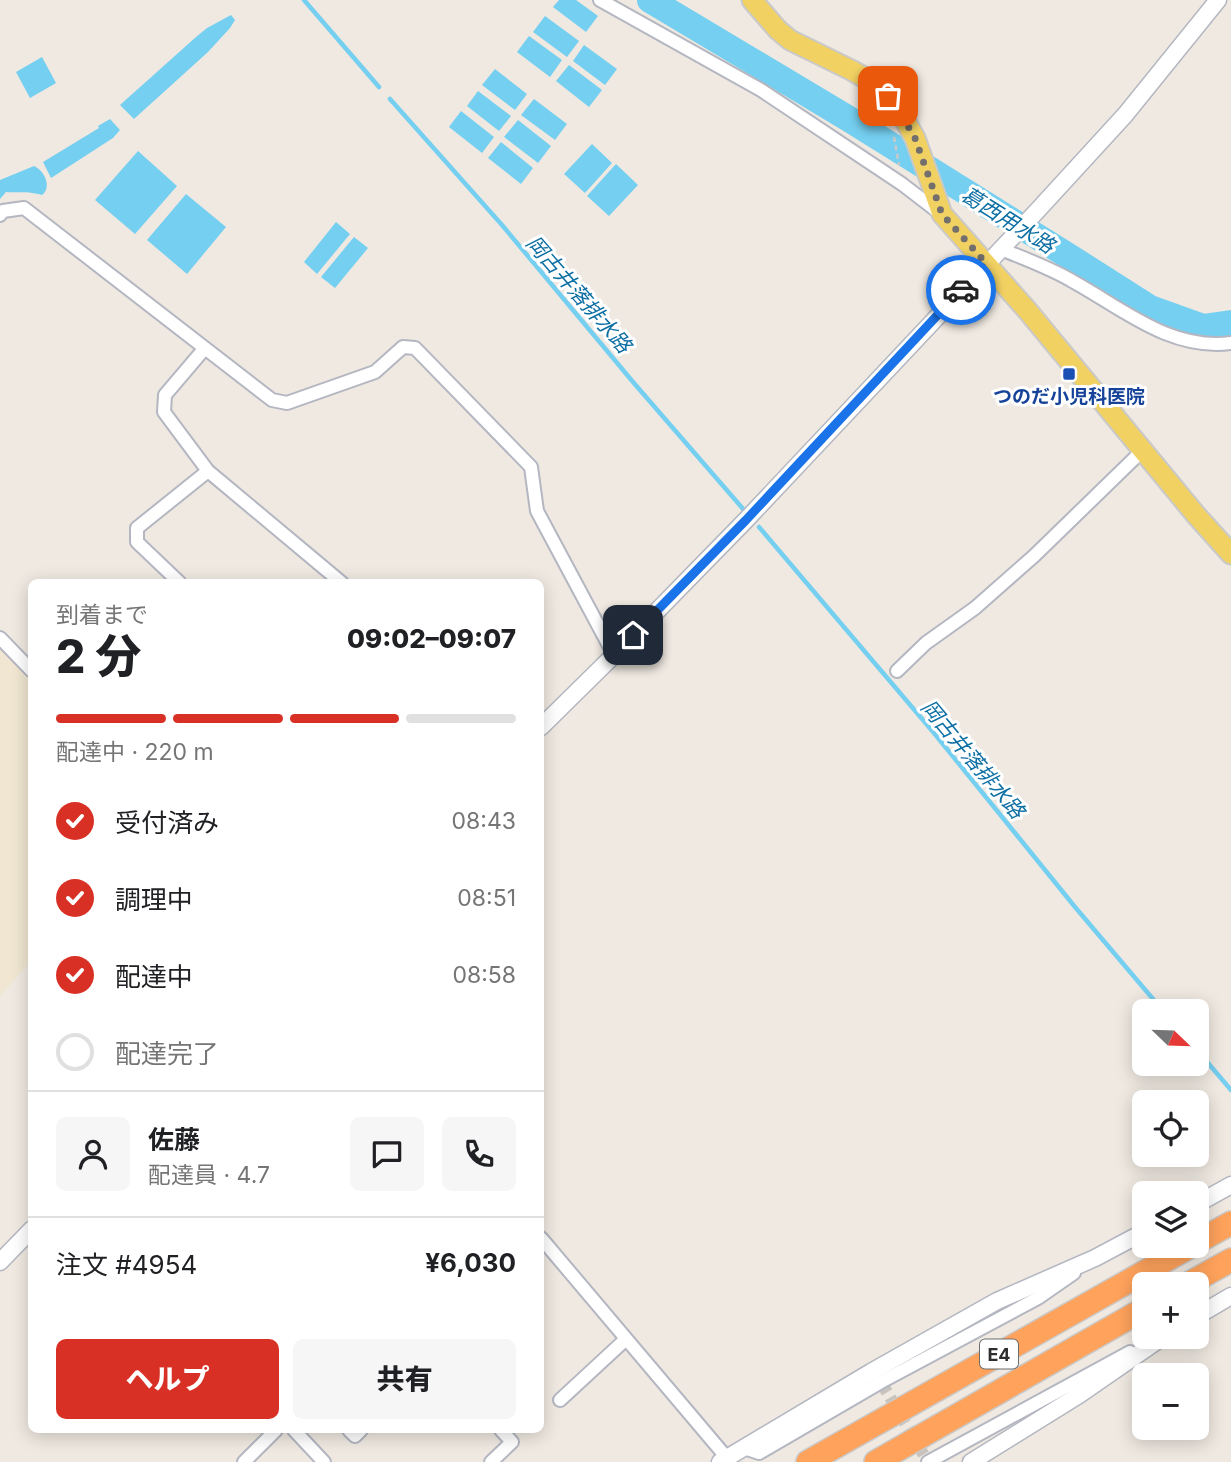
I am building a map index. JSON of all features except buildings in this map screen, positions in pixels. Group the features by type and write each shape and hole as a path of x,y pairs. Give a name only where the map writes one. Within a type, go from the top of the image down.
{"highway":[{"path":"1209,1235 1231,1223"},
{"name":"E4","path":"808,1462 1170,1258"},
{"path":"1209,1272 1231,1260"},
{"name":"E4","path":"876,1462 1132,1316"}],"main road":[{"path":"752,0 790,40 853,71 888,96 915,138 938,206 1231,554"}],"street":[{"path":"600,0 761,90 938,206"},
{"path":"544,724 749,516 1037,211 1125,116 1218,0"},
{"path":"0,215 3,211 24,208 272,400 287,403 375,372 402,347 415,348 531,467 537,511 614,655"},
{"path":"1001,249 1069,279 1134,318 1166,333 1214,345 1231,343"},
{"path":"205,348 165,395 164,412 208,471 337,579"},
{"path":"897,671 926,643 975,608 1034,556 1143,450"},
{"path":"176,579 137,542 137,528 208,471"},
{"path":"0,638 28,667"},
{"path":"1209,1197 1231,1185"},
{"path":"0,1262 28,1233"},
{"path":"544,1242 723,1460 997,1301 1095,1258 1132,1238"},
{"path":"1209,1308 1231,1296"},
{"path":"560,1401 626,1339"},
{"path":"928,1462 1139,1349"},
{"path":"971,1462 1079,1395 1144,1349"},
{"path":"244,1462 273,1433"},
{"path":"296,1433 324,1462"},
{"path":"491,1462 512,1442 504,1433"}],"path":[{"path":"894,136 902,184"}],"shaded area":[{"path":"0,643 28,674 28,964 0,996"}],"water":[{"path":"559,0 576,0 598,16 586,32 553,7"},
{"path":"231,15 235,20 208,52 134,119 120,105 207,28"},
{"path":"545,16 579,41 567,57 533,32"},
{"path":"529,36 562,60 550,77 517,52"},
{"path":"584,45 617,69 605,85 573,61"},
{"path":"42,57 56,83 30,98 16,72"},
{"path":"569,65 602,90 589,107 556,81"},
{"path":"495,69 527,94 515,110 482,85"},
{"path":"478,91 511,116 499,131 467,106"},
{"path":"534,99 567,124 555,140 521,115"},
{"path":"461,111 494,137 482,153 449,127"},
{"path":"110,119 120,130 113,138 51,178 43,162"},
{"path":"518,120 551,146 538,163 504,137"},
{"path":"501,142 533,168 521,184 488,158"},
{"path":"592,144 612,163 585,193 564,174"},
{"path":"138,151 177,186 135,234 95,200"},
{"path":"616,164 638,185 609,216 587,196"},
{"path":"34,166 46,179 47,188 42,195 6,192 0,199 0,180"},
{"path":"186,194 226,227 187,274 147,240"},
{"path":"336,222 350,234 317,274 304,262"},
{"path":"354,237 368,248 335,288 321,277"}],"waterway":[{"name":"岡古井落排水路","path":"304,0 379,87"},
{"name":"葛西用水路","path":"650,0 849,119 1150,308 1203,327 1231,323"},
{"name":"岡古井落排水路","path":"390,99 502,225 744,510"},
{"name":"岡古井落排水路","path":"759,527 934,733 1153,999"},
{"name":"岡古井落排水路","path":"1209,1064 1231,1090"}],"tunnel":[{"path":"881,1382 928,1462"}],"way so far":[{"path":"888,96 915,138 942,214 986,263 961,290"}],"place":[{"name":"つのだ小児科医院","path":"1069,374"}],"route":[{"path":"633,635 746,520 961,290"}]}
